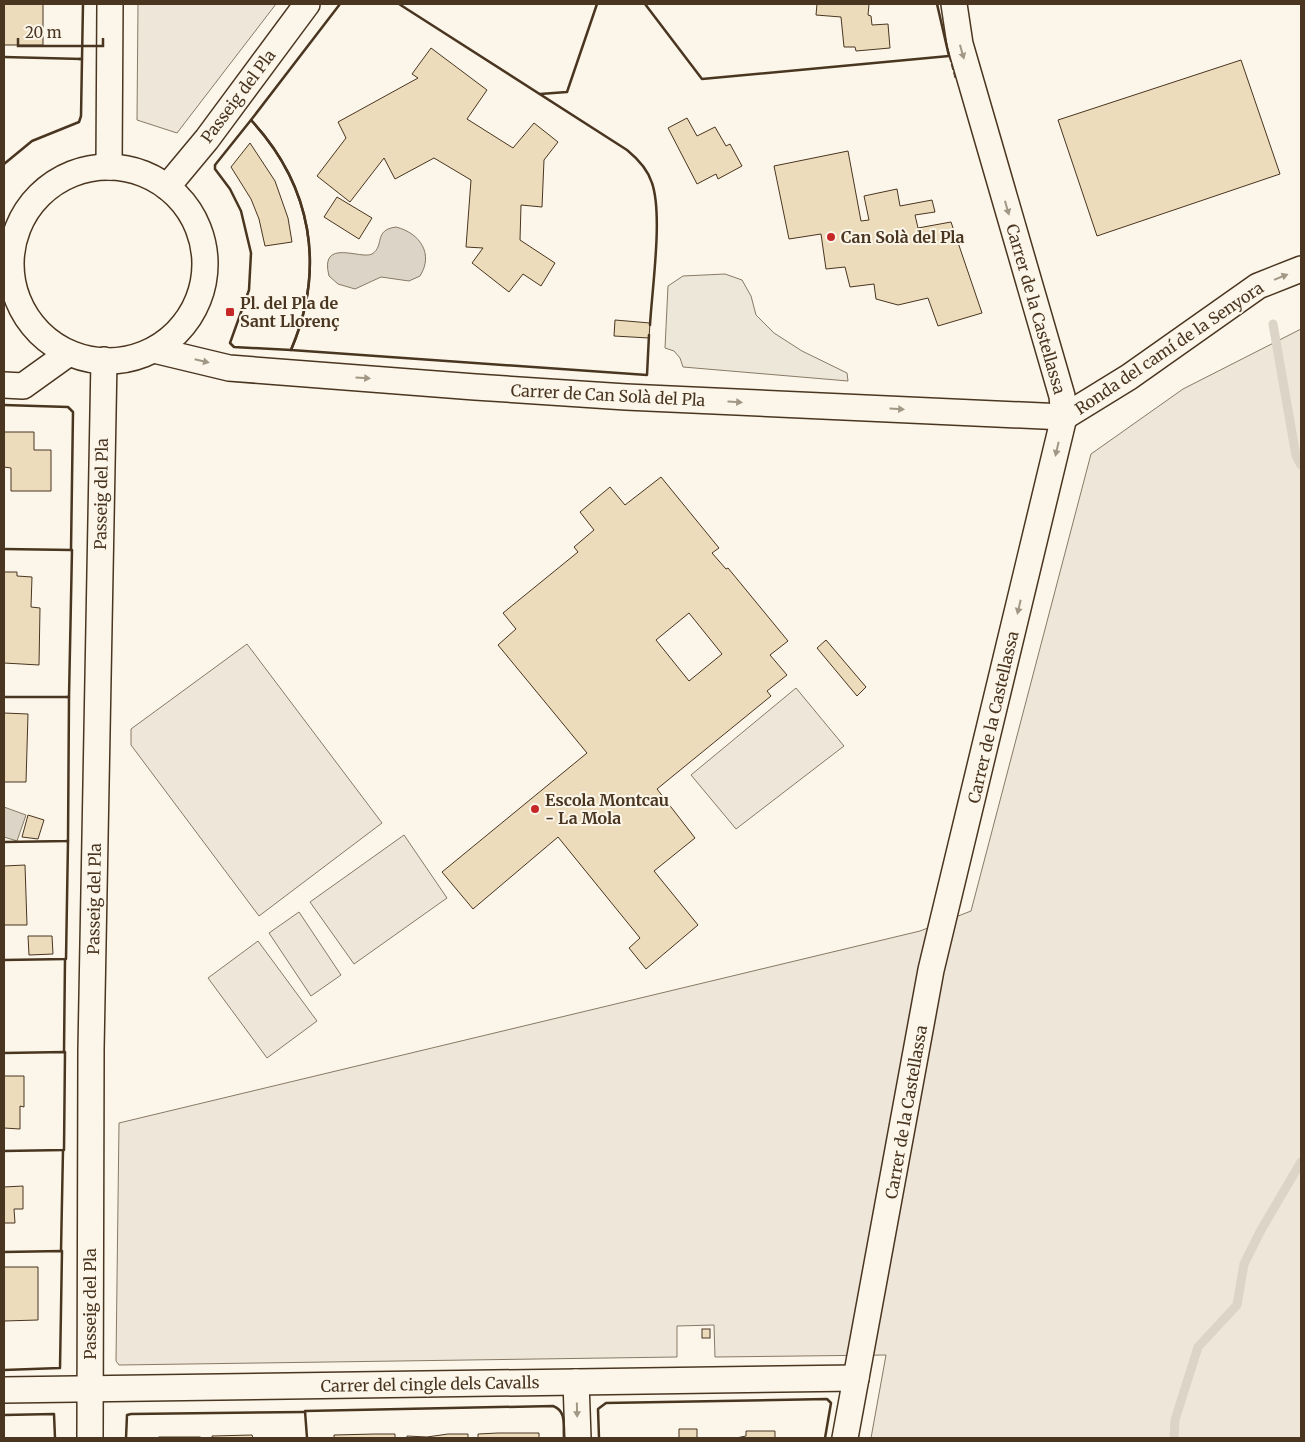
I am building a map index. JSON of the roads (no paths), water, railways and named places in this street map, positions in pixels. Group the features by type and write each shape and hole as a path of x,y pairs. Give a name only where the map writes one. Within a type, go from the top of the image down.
{"street":[{"path":"109,167 110,4"},
{"name":"Passeig del Pla","path":"167,187 207,138 308,4"},
{"name":"Carrer de la Castellassa","path":"845,1438 931,970 1064,417 1062,396 960,44 954,4"},
{"path":"109,167 142,173 167,187 188,209 199,230 206,268 202,291 191,314 173,337 154,350 124,360 104,360 69,353 46,338 25,314 13,286 11,254 19,225 36,199 56,182 84,170 109,167"},
{"name":"Ronda del camí de la Senyora","path":"1064,417 1129,377 1258,286 1301,269"},
{"name":"Carrer de Can Solà del Pla","path":"154,350 229,368 475,387 626,397 1064,417"},
{"path":"4,385 23,386 69,353"},
{"name":"Passeig del Pla","path":"90,1438 91,1040 104,360"},
{"name":"Carrer del cingle dels Cavalls","path":"4,1390 856,1378"},
{"path":"576,1382 578,1438"}],"waterway":[{"path":"1273,324 1296,456 1301,465"},
{"path":"1174,1438 1175,1420 1198,1347 1237,1305 1244,1264 1261,1230 1301,1162"}],"place":[{"name":"Can Solà del Pla","path":"831,237"},
{"name":"Pl. del Pla de Sant Llorenç","path":"230,312"},
{"name":"Escola Montcau - La Mola","path":"535,809"}]}
